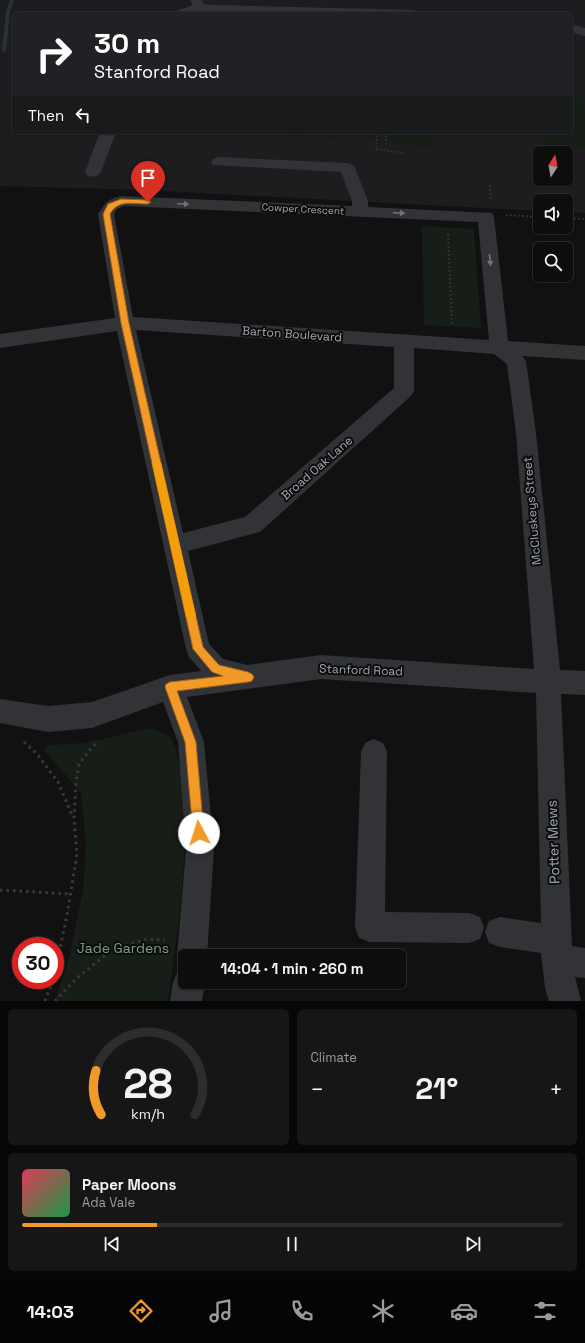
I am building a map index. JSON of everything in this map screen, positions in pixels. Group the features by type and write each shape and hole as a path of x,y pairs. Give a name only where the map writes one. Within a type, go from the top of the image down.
{"street":[{"path":"184,12 198,3 222,9 336,12"},
{"path":"573,29 585,32"},
{"path":"93,172 107,134"},
{"path":"219,162 347,168 360,201 360,212"},
{"name":"Cowper Crescent","path":"125,323 106,214 111,206 121,201 486,217"},
{"path":"486,217 499,348"},
{"path":"125,323 198,649 216,669 248,677"},
{"name":"Barton Boulevard","path":"0,341 125,323 585,353"},
{"name":"Broad Oak Lane","path":"175,545 252,525 404,391 404,341"},
{"name":"McCluskeys Street","path":"499,348 516,361 526,433 548,682"},
{"name":"Stanford Road","path":"0,711 48,719 92,715 170,687 321,667 548,682 585,683"},
{"name":"Potter Mews","path":"548,682 566,955 561,988 565,1001"},
{"path":"170,687 191,742 200,849 193,949"},
{"path":"374,752 370,927 469,928"},
{"path":"500,932 566,955"},
{"path":"186,1001 188,989"}],"path":[{"path":"377,134 376,149 404,153"},
{"path":"386,134 386,140 388,140"},
{"path":"486,217 506,215 533,217"},
{"path":"447,216 453,345"},
{"path":"573,218 585,219"},
{"path":"62,937 77,854 74,819 76,782 80,764 93,746 105,737"},
{"path":"22,740 37,754 58,782 74,819"},
{"path":"0,890 71,894"},
{"path":"55,1001 77,978 114,950 147,939 193,949"},
{"path":"45,1001 50,989"}],"shaded area":[{"path":"0,0 585,0 585,213 573,212 573,194 533,194 533,211 145,190 0,186"}],"green space":[{"path":"573,93 581,93 585,115 585,149 573,148 573,146 545,146 543,134 573,134"},
{"path":"241,134 342,134 341,137"},
{"path":"388,134 438,134 438,147 388,144"},
{"path":"422,226 474,229 481,328 424,325"},
{"name":"Jade Gardens","path":"150,728 165,734 170,738 176,749 183,795 185,824 180,913 168,1001 55,1001 59,989 64,989 64,973 69,958 83,890 86,844 81,793 45,751 48,745 84,743"}],"waterway":[{"path":"4,51 8,12 12,0"}],"slow traffic":[{"path":"156,463 191,616"}],"route":[{"path":"148,202 121,201 111,206 106,214 125,323 198,649 216,669 248,677 170,687 191,742 199,833"}]}
